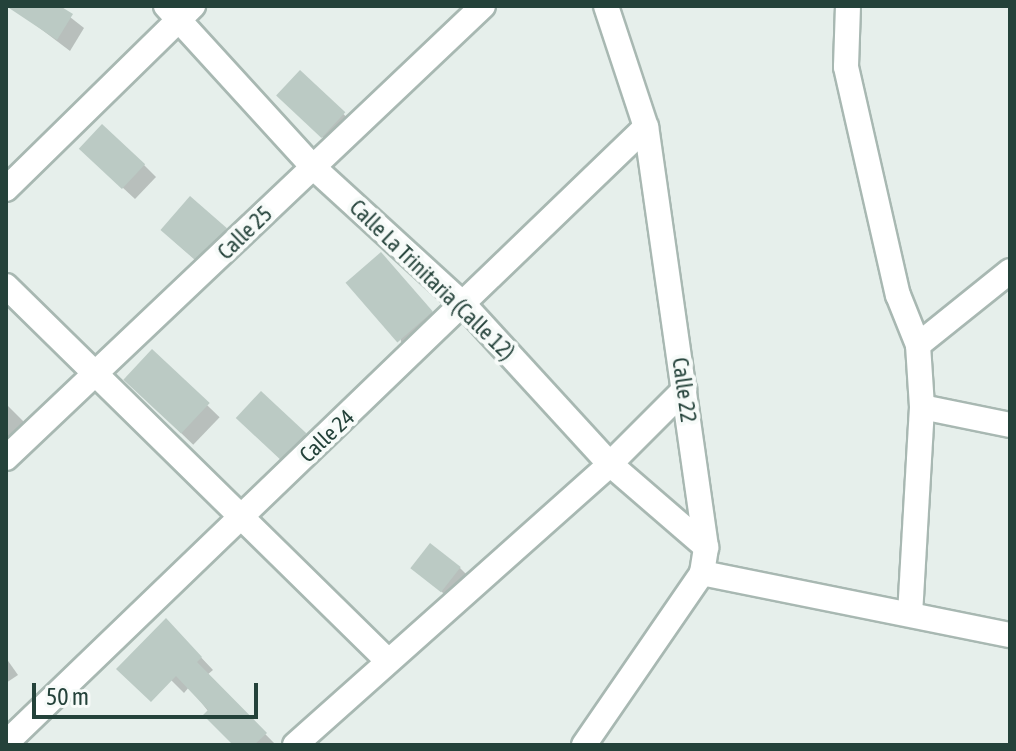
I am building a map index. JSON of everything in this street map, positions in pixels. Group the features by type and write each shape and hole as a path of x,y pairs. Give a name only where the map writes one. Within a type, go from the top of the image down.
{"street":[{"name":"Calle 25","path":"6,458 483,6"},
{"name":"Calle 22","path":"584,745 702,573 706,547 646,127 606,6"},
{"path":"848,6 846,67 898,295 918,345 922,407 910,613"},
{"name":"Calle La Trinitaria (Calle 12)","path":"179,10 313,167 465,306 610,464 706,547"},
{"path":"6,189 179,10"},
{"name":"Calle 24","path":"11,739 465,306 646,127"},
{"path":"918,345 1010,271"},
{"path":"6,286 243,515 387,660"},
{"path":"295,745 610,464 684,390"},
{"path":"922,407 1010,425"},
{"path":"702,573 1010,635"}],"building":[{"path":"6,6 60,6 73,14 57,40"},
{"path":"300,70 345,112 321,138 276,96"},
{"path":"102,124 145,164 122,189 79,149"},
{"path":"190,196 227,228 197,262 160,230"},
{"path":"381,252 433,312 397,342 346,283"},
{"path":"152,349 210,403 181,434 123,380"},
{"path":"261,391 306,433 281,460 236,418"},
{"path":"430,543 461,567 441,592 410,568"},
{"path":"166,618 202,657 197,662 267,733 254,745 233,745 203,715 208,710 176,676 151,702 116,669"}]}
